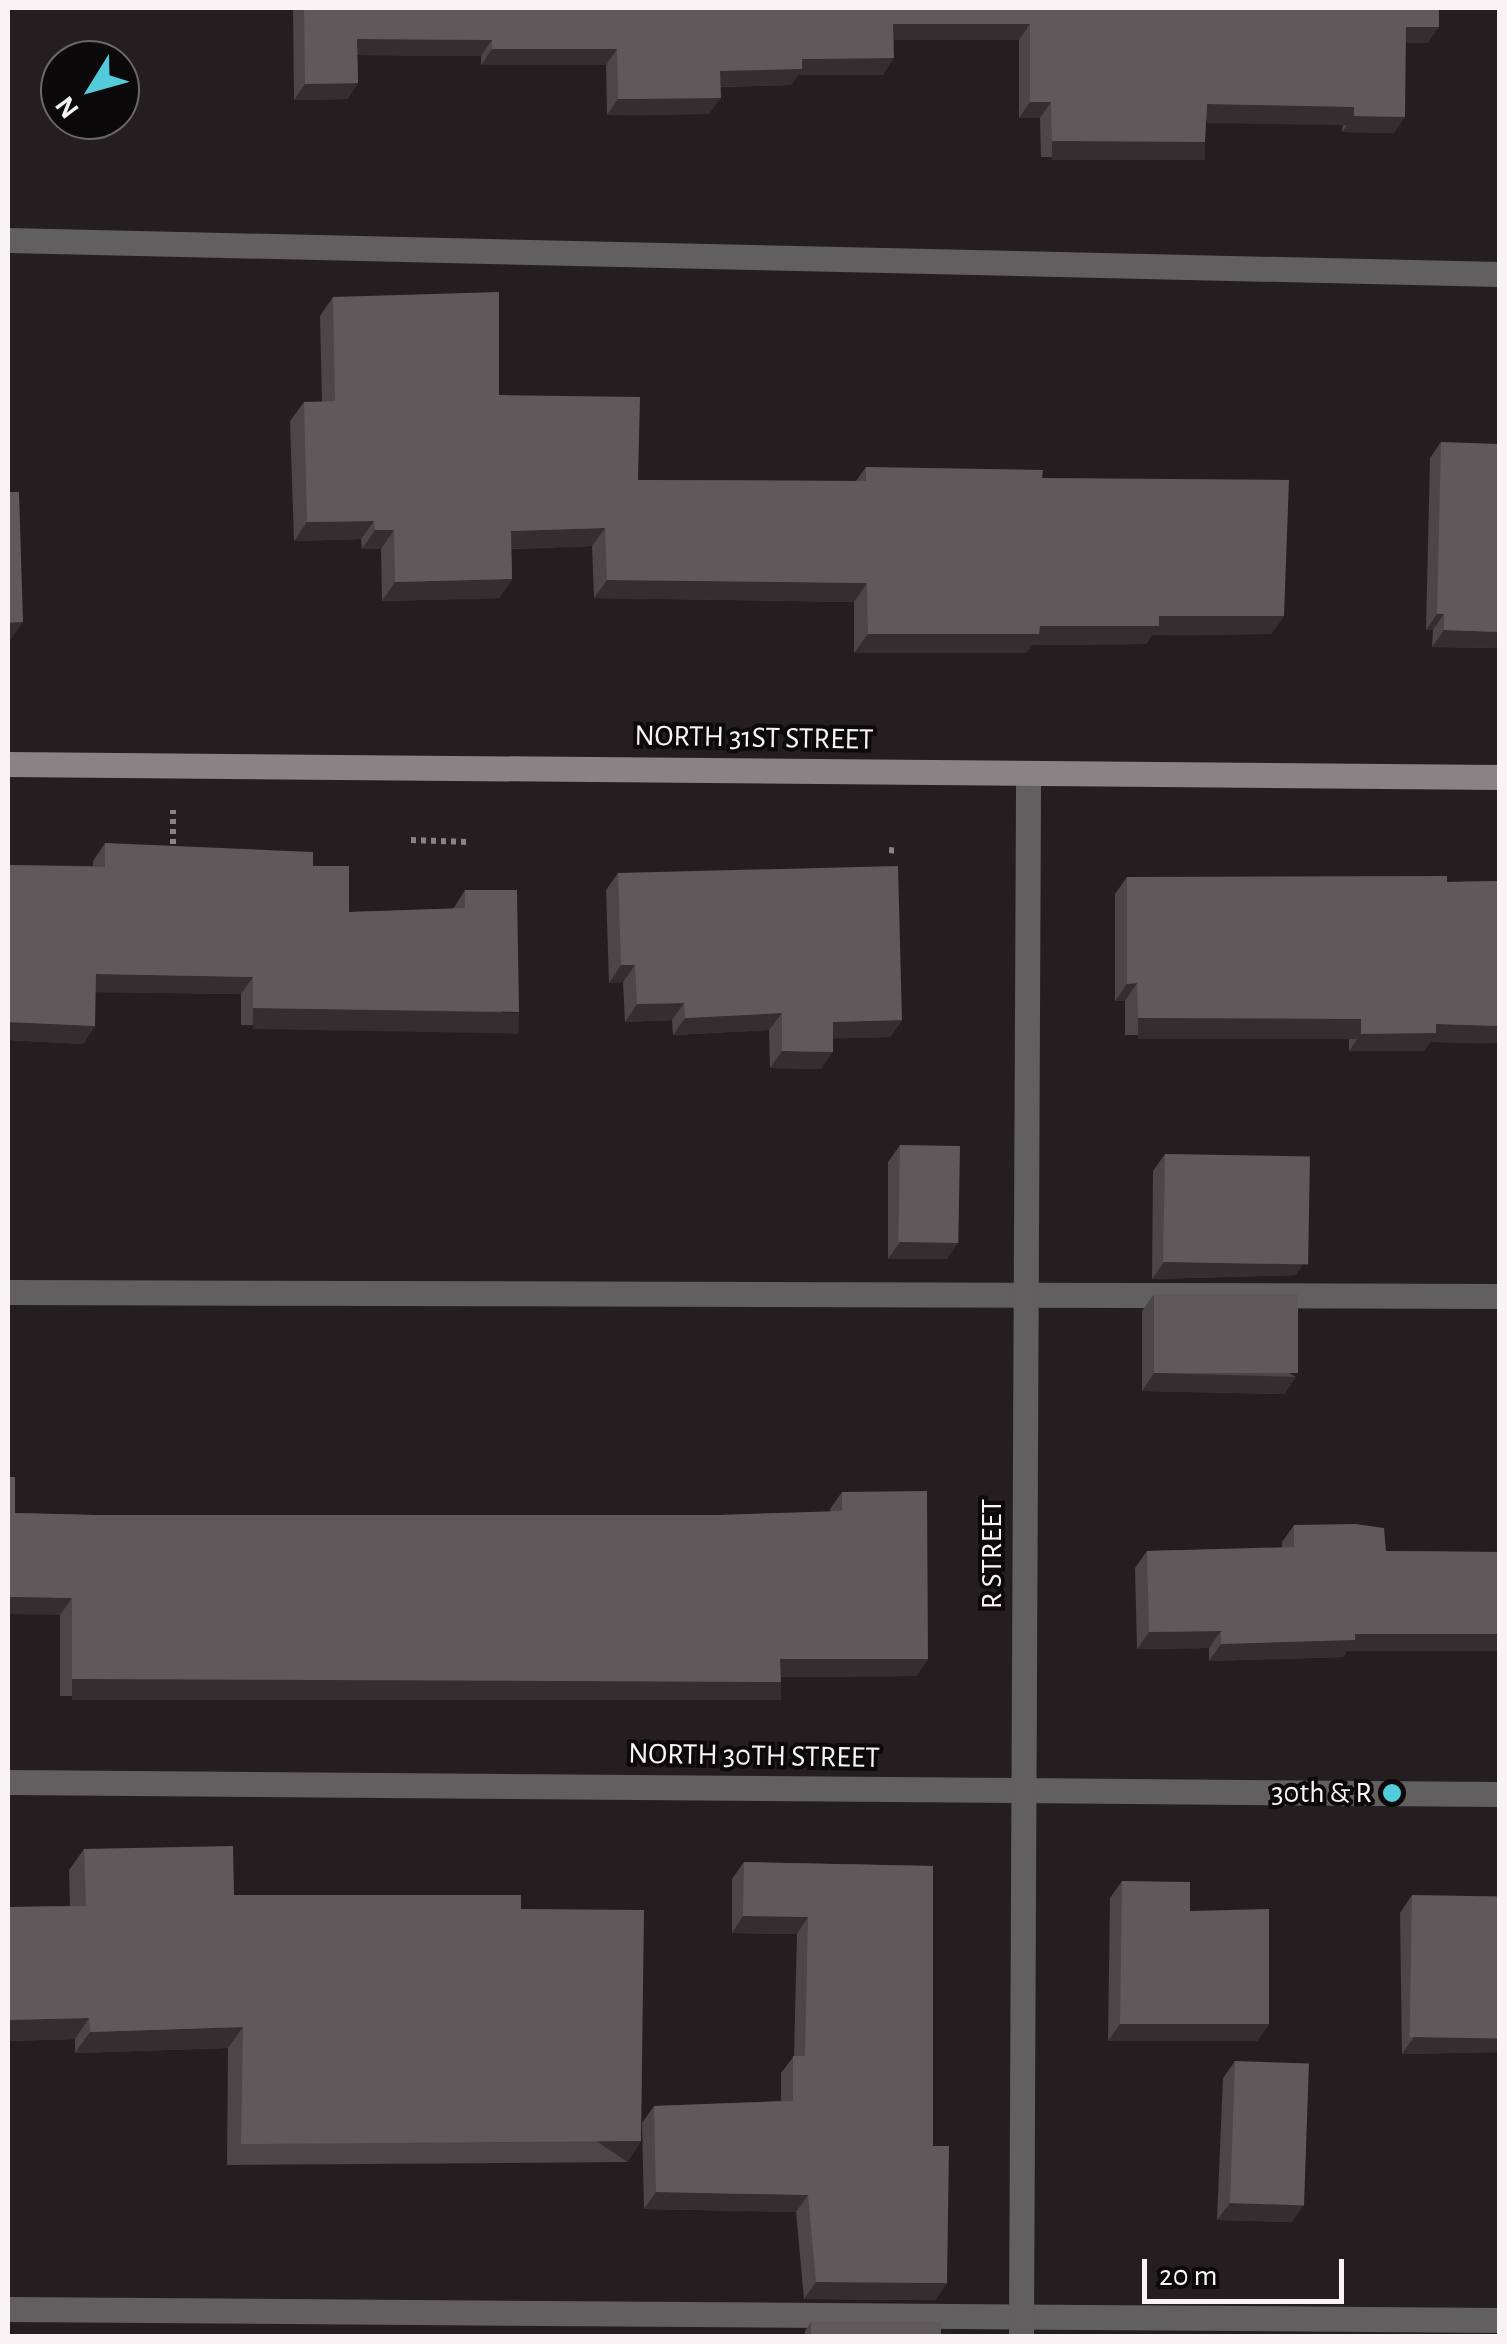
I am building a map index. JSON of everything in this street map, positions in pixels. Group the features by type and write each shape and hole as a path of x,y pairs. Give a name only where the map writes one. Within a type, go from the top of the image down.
{"street":[{"path":"8,240 1500,274"},
{"name":"NORTH 31ST STREET","path":"8,764 1500,776"},
{"name":"R STREET","path":"1021,2327 1028,772"},
{"path":"8,1292 1025,1291 1500,1296"},
{"name":"NORTH 30TH STREET","path":"8,1782 1500,1794"},
{"path":"8,2309 1021,2327 1500,2320"}],"path":[{"path":"411,840 466,842"}],"building":[{"path":"304,8 1439,8 1439,27 1406,27 1405,117 1354,116 1354,107 1207,104 1205,142 1052,141 1051,102 1030,102 1030,24 893,24 894,58 802,59 802,69 720,71 721,98 618,99 617,49 492,49 492,40 357,39 358,83 305,84"},
{"path":"499,292 499,395 640,397 638,480 866,481 866,467 1043,470 1042,478 1289,480 1284,616 1159,616 1159,626 1040,626 1039,634 868,634 867,583 607,580 605,528 511,531 512,579 395,582 394,530 375,530 374,521 307,522 304,402 335,401 333,297"},
{"path":"1441,442 1500,444 1500,632 1444,630 1444,614 1437,614"},
{"path":"8,492 19,492 23,622 8,623"},
{"path":"105,843 313,852 313,866 349,866 349,912 465,908 465,890 517,890 519,1012 253,1008 253,977 96,974 95,1026 8,1022 8,865 105,867"},
{"path":"898,866 902,1020 833,1022 833,1052 782,1051 782,1013 685,1018 684,1003 637,1004 635,965 621,965 618,873"},
{"path":"1447,876 1447,882 1500,881 1500,1026 1436,1024 1436,1033 1361,1034 1361,1019 1138,1018 1137,983 1127,984 1127,877"},
{"path":"900,1145 960,1146 958,1243 898,1242"},
{"path":"1165,1154 1310,1157 1308,1265 1163,1262"},
{"path":"1154,1294 1298,1294 1298,1373 1154,1373"},
{"path":"8,1477 15,1477 15,1513 95,1515 719,1515 842,1511 842,1492 927,1491 928,1659 780,1659 781,1682 72,1679 72,1598 8,1597"},
{"path":"1355,1524 1384,1528 1386,1551 1500,1552 1500,1634 1355,1634 1355,1640 1221,1644 1221,1631 1149,1632 1147,1551 1294,1547 1294,1525"},
{"path":"233,1846 234,1895 521,1895 521,1909 644,1910 641,2141 241,2144 243,2027 90,2032 89,2018 8,2020 8,1907 86,1906 84,1849"},
{"path":"744,1862 933,1866 933,2146 949,2146 947,2283 816,2282 808,2195 656,2192 654,2106 793,2101 793,2056 805,2056 808,1917 743,1916"},
{"path":"1122,1881 1190,1882 1190,1911 1269,1909 1269,2024 1120,2024"},
{"path":"1412,1895 1500,1897 1498,2039 1410,2037"},
{"path":"1235,2061 1309,2064 1304,2205 1230,2203"},
{"path":"811,2322 941,2322 941,2336 811,2336"}],"place":[{"name":"30th & R","path":"1392,1793"}]}
